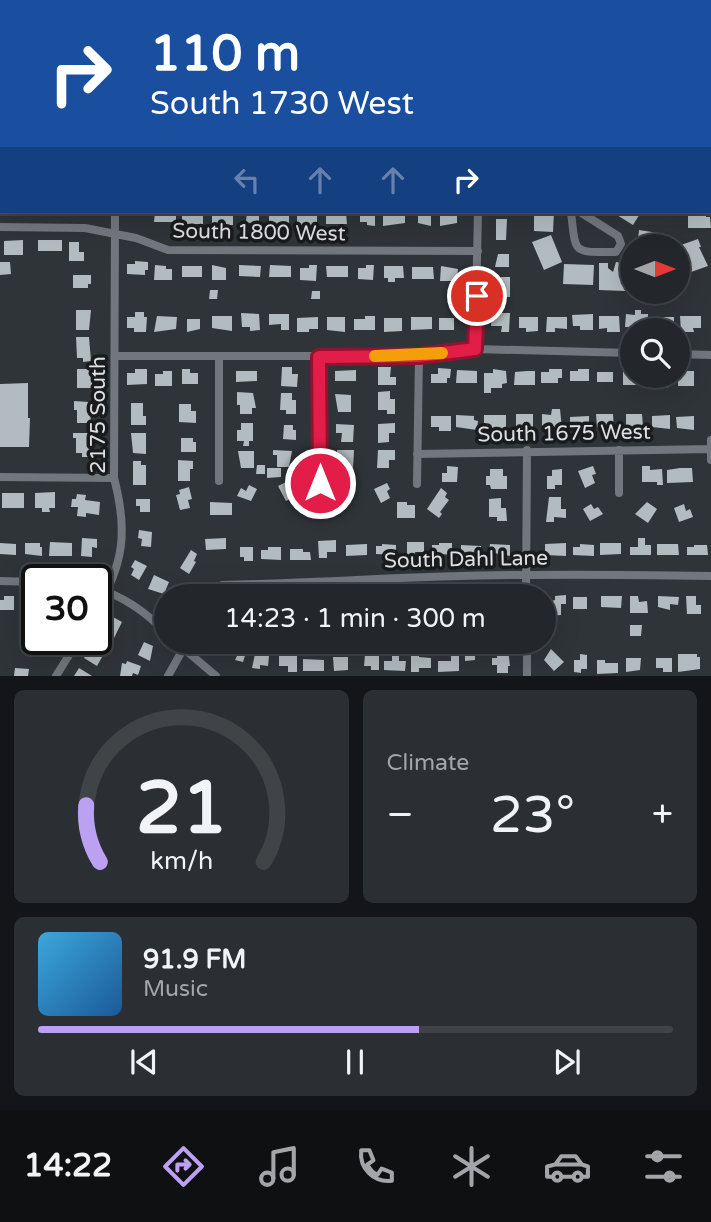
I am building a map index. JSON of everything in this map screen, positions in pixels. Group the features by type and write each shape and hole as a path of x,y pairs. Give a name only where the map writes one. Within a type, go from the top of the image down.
{"street":[{"name":"2175 South","path":"112,581 118,565 123,519 114,478 115,214"},
{"path":"475,349 478,214"},
{"path":"571,214 577,249 583,252 616,253 621,244 618,236 583,214"},
{"name":"South 1800 West","path":"0,227 70,227 136,238 168,250 478,251"},
{"path":"114,356 419,356 475,349 620,353"},
{"path":"690,354 711,355"},
{"path":"219,356 219,481"},
{"path":"417,484 419,356"},
{"path":"319,357 320,483"},
{"path":"711,440 711,460"},
{"name":"South 1675 West","path":"417,454 527,450 711,449"},
{"path":"526,584 527,450"},
{"path":"619,493 620,450"},
{"path":"0,477 114,478"},
{"name":"South Dahl Lane","path":"252,584 526,575 711,576"},
{"path":"0,582 21,582"},
{"path":"112,594 138,608 154,622"},
{"path":"168,676 178,654"},
{"path":"193,654 216,676"},
{"path":"527,654 527,676"},
{"path":"56,676 69,655"}],"building":[{"path":"155,214 176,214 176,222 154,222"},
{"path":"182,214 203,214 203,224 182,224"},
{"path":"212,214 233,214 233,225 212,225"},
{"path":"247,214 259,214 259,225 246,222"},
{"path":"326,214 346,214 347,224 326,224"},
{"path":"360,214 375,214 375,226 360,222"},
{"path":"383,214 405,214 405,223 383,226"},
{"path":"418,214 431,214 431,226 418,223"},
{"path":"440,214 457,214 457,223 440,226"},
{"path":"534,214 554,214 553,232 534,231"},
{"path":"615,214 640,214 633,225"},
{"path":"688,214 706,214 706,217 710,217 711,228 688,228"},
{"path":"269,215 289,216 289,226 269,226"},
{"path":"297,216 317,216 317,226 297,226"},
{"path":"496,219 507,219 506,240 496,240"},
{"path":"639,230 665,234 639,234"},
{"path":"551,235 562,262 544,270 532,242"},
{"path":"698,239 708,266 691,272 690,269 690,242"},
{"path":"23,240 23,255 4,255 4,241"},
{"path":"38,240 62,240 62,251 38,251"},
{"path":"69,242 79,242 79,252 84,252 84,261 69,261"},
{"path":"498,254 509,254 509,267 495,267"},
{"path":"135,261 148,262 145,275 127,274 127,264 135,264"},
{"path":"0,262 10,262 11,274 0,275"},
{"path":"616,262 620,262 620,291 599,290 599,263 608,263 608,268 613,272"},
{"path":"564,264 594,265 593,285 563,284"},
{"path":"155,265 172,269 172,280 154,280"},
{"path":"212,265 226,268 226,280 212,280"},
{"path":"239,265 261,266 260,277 239,276"},
{"path":"270,265 291,266 291,277 269,277"},
{"path":"309,265 317,265 316,281 300,280 300,268 309,268"},
{"path":"366,265 374,265 373,280 358,279 358,268 366,268"},
{"path":"182,266 202,266 202,277 182,277"},
{"path":"326,266 348,266 348,277 327,277"},
{"path":"384,266 403,266 404,278 395,278 395,282 388,282 388,278 384,278"},
{"path":"441,266 458,269 457,281 440,281"},
{"path":"412,267 433,267 434,279 412,279"},
{"path":"73,275 91,275 91,284 88,284 88,288 73,288"},
{"path":"501,277 510,277 510,297 496,297 496,285 501,285"},
{"path":"210,290 218,290 217,299 209,299"},
{"path":"312,291 320,291 320,299 311,299"},
{"path":"76,310 91,310 89,330 76,330"},
{"path":"635,310 641,310 641,314 648,314 648,318 626,318 626,314 635,315"},
{"path":"135,312 144,312 144,317 147,317 146,332 134,332 134,328 127,328 127,317 135,317"},
{"path":"241,313 259,314 260,330 250,331 250,327 242,327"},
{"path":"492,313 510,313 509,332 501,332 502,326 491,326"},
{"path":"269,314 289,314 289,330 281,330 281,324 269,325"},
{"path":"593,314 593,330 580,330 580,326 573,326 572,315"},
{"path":"157,316 177,317 176,329 154,332"},
{"path":"212,316 232,316 232,331 212,328"},
{"path":"365,316 375,316 375,330 354,330 354,319 365,319"},
{"path":"599,316 619,316 620,332 607,332 607,328 599,329"},
{"path":"701,316 701,328 693,328 694,332 690,332 690,318 680,318"},
{"path":"318,317 318,329 297,332 297,318"},
{"path":"327,317 345,317 345,332 327,330"},
{"path":"411,317 432,317 432,329 411,330"},
{"path":"519,317 538,317 538,331 526,332 526,328 519,328"},
{"path":"547,317 567,317 567,329 555,328 555,332 546,332"},
{"path":"384,318 402,318 402,331 384,332"},
{"path":"439,318 454,318 454,330 439,330"},
{"path":"187,319 200,319 200,329 187,332"},
{"path":"76,337 89,337 91,361 83,362 83,358 77,358"},
{"path":"282,367 292,367 292,374 298,374 297,387 281,386"},
{"path":"378,367 391,367 390,377 396,377 396,385 378,385"},
{"path":"438,368 451,369 447,383 431,383 431,374 438,374"},
{"path":"77,369 89,369 93,388 77,388"},
{"path":"135,369 147,369 147,384 127,385 127,373 135,373"},
{"path":"182,369 198,373 198,384 182,384"},
{"path":"493,369 506,371 507,383 502,384 502,388 491,388 491,393 484,393 484,373 493,373"},
{"path":"549,369 562,369 562,378 558,378 558,383 541,383 541,372 549,372"},
{"path":"589,369 589,381 570,381 570,371"},
{"path":"356,370 356,381 335,381 335,371"},
{"path":"457,370 477,371 477,383 456,383"},
{"path":"163,371 172,371 172,386 155,386 155,374 163,374"},
{"path":"236,371 257,371 257,381 236,382"},
{"path":"535,371 535,385 514,385 515,372"},
{"path":"690,371 694,371 694,386 690,386"},
{"path":"597,372 613,372 613,382 597,382"},
{"path":"28,383 29,447 0,447 0,384"},
{"path":"390,391 390,399 395,399 395,414 378,410 378,392"},
{"path":"237,392 253,393 256,408 252,408 252,414 240,414"},
{"path":"281,393 292,393 292,400 296,400 296,414 286,414 286,410 280,410"},
{"path":"335,394 351,395 351,412 338,412"},
{"path":"74,401 89,402 91,423 77,423"},
{"path":"131,403 143,403 146,425 131,425"},
{"path":"179,404 191,404 191,411 196,411 196,423 179,422"},
{"path":"552,409 560,409 562,429 542,426 542,414 551,415"},
{"path":"516,414 533,414 533,430 516,427"},
{"path":"596,414 613,414 614,429 597,427"},
{"path":"626,414 642,414 643,427 626,430"},
{"path":"456,415 474,416 474,420 478,421 477,430 456,427"},
{"path":"484,415 506,415 506,430 484,427"},
{"path":"670,415 670,429 652,427 652,416"},
{"path":"431,416 451,416 451,431 439,431 439,427 431,427"},
{"path":"589,416 589,431 578,432 577,427 570,428 570,417"},
{"path":"694,416 694,430 677,428 676,417"},
{"path":"241,423 253,423 253,441 249,441 249,446 243,446 244,441 237,441 237,430 241,430"},
{"path":"395,423 395,433 389,433 389,442 378,443 378,424"},
{"path":"336,424 354,425 353,442 341,442 342,433 336,433"},
{"path":"284,425 293,425 296,440 283,439"},
{"path":"73,433 89,433 91,457 82,457 82,453 76,453 76,438 73,438"},
{"path":"131,433 146,433 146,454 133,453"},
{"path":"181,438 193,438 196,452 181,452"},
{"path":"273,450 292,451 289,467 277,467 277,455 273,455"},
{"path":"337,450 354,450 353,469 341,468 341,461 337,461"},
{"path":"378,450 395,450 395,460 389,460 389,468 377,468"},
{"path":"238,451 254,451 254,468 241,468"},
{"path":"178,460 193,461 190,481 178,481"},
{"path":"133,461 141,461 141,465 146,465 146,485 133,485"},
{"path":"257,465 265,465 265,474 256,474"},
{"path":"447,466 458,467 457,482 442,482 442,473 447,473"},
{"path":"593,466 595,483 585,488 578,471"},
{"path":"642,466 650,466 650,470 662,469 663,485 657,485 657,482 642,482"},
{"path":"267,468 281,468 281,477 267,478"},
{"path":"692,468 693,482 667,483 667,470"},
{"path":"490,469 503,469 503,476 507,476 507,489 491,489 490,485 486,485 486,476 490,476"},
{"path":"562,469 562,485 547,489 547,476 552,476 552,470"},
{"path":"290,480 298,495 286,501 278,486"},
{"path":"342,480 353,487 342,504 331,498"},
{"path":"387,483 390,498 381,503 374,489"},
{"path":"249,485 257,489 251,501 237,496 241,488 246,491"},
{"path":"189,487 192,499 188,500 190,508 180,510 176,495 180,494 179,490"},
{"path":"441,488 447,493 445,497 449,500 439,518 427,509"},
{"path":"55,492 55,508 49,508 50,512 35,508 35,493"},
{"path":"2,493 24,493 24,508 2,508"},
{"path":"77,494 86,495 85,500 100,502 99,515 86,513 86,517 77,516 78,507 71,507 72,499 76,499"},
{"path":"549,497 561,497 561,509 566,509 566,518 554,517 554,522 546,522"},
{"path":"501,498 501,508 506,508 507,521 497,521 497,517 489,517 489,499"},
{"path":"136,499 150,499 150,512 140,512"},
{"path":"309,501 317,501 317,505 323,505 323,514 309,517"},
{"path":"210,502 232,503 232,515 210,515"},
{"path":"397,502 415,505 415,518 397,518"},
{"path":"647,502 657,509 648,523 635,514"},
{"path":"591,504 594,509 598,507 603,514 590,521 583,509"},
{"path":"684,504 686,511 690,509 693,517 679,522 674,508"},
{"path":"139,530 152,532 151,547 141,546"},
{"path":"82,538 97,539 97,548 92,547 92,557 81,556"},
{"path":"226,538 226,549 206,550 205,539"},
{"path":"638,538 645,538 645,545 651,545 651,555 630,555 630,547 638,547"},
{"path":"336,540 336,552 327,552 327,558 319,558 318,541"},
{"path":"50,542 72,543 72,556 49,556"},
{"path":"407,542 424,542 424,552 407,556"},
{"path":"0,543 16,544 16,555 0,554"},
{"path":"25,543 40,543 42,556 25,554"},
{"path":"452,543 452,555 432,553 432,545"},
{"path":"566,543 566,556 545,555 545,544"},
{"path":"600,543 621,543 621,554 600,555"},
{"path":"367,544 367,555 346,556 346,545"},
{"path":"490,544 510,545 510,556 489,552"},
{"path":"580,544 594,545 594,556 573,555 573,547 580,547"},
{"path":"657,544 678,544 679,555 657,555"},
{"path":"396,545 396,555 376,554 376,546"},
{"path":"461,545 481,546 481,555 461,555"},
{"path":"707,545 708,555 687,555 687,547"},
{"path":"240,547 253,547 253,561 244,561 244,557 240,557"},
{"path":"268,547 281,547 281,560 261,559 261,550 268,550"},
{"path":"290,549 310,552 311,560 290,560"},
{"path":"191,550 197,554 189,574 180,568"},
{"path":"135,560 147,566 139,580 131,575"},
{"path":"154,575 169,582 154,584 154,591 148,589"},
{"path":"566,595 566,604 561,604 561,615 556,615 556,596"},
{"path":"4,596 14,596 14,610 0,610 0,600 4,600"},
{"path":"601,596 622,596 621,608 601,607"},
{"path":"630,596 638,596 639,602 647,601 648,613 630,613"},
{"path":"658,596 679,597 678,605 670,604 670,610 658,607"},
{"path":"686,596 696,596 696,605 701,605 701,614 687,614"},
{"path":"573,597 587,597 587,609 573,609"},
{"path":"113,617 122,622 114,638 112,637"},
{"path":"630,625 642,625 641,636 630,636"},
{"path":"144,642 153,646 150,661 138,655"},
{"path":"230,654 245,654 243,662 235,660 237,656"},
{"path":"255,654 269,656 268,666 252,668"},
{"path":"279,654 297,654 297,672 288,672 288,666 279,666"},
{"path":"411,654 431,658 431,668 419,668 419,672 411,672"},
{"path":"465,654 475,654 475,660 465,661"},
{"path":"497,654 509,654 508,673 497,673 497,665 492,665 492,658 497,658"},
{"path":"548,654 556,654 564,662 554,671 544,660"},
{"path":"580,654 587,655 587,669 581,669 581,673 574,672 574,660 580,660"},
{"path":"678,654 697,654 697,657 700,657 700,669 678,672"},
{"path":"86,655 103,655 97,666 84,658"},
{"path":"365,655 379,655 379,670 364,666"},
{"path":"392,656 399,656 399,661 406,661 405,671 384,670 384,661 392,661"},
{"path":"451,656 459,656 459,671 438,672 438,661 451,661"},
{"path":"333,657 348,657 348,670 334,671"},
{"path":"626,658 641,658 640,670 626,672"},
{"path":"656,658 672,658 672,672 663,672 663,668 656,668"},
{"path":"303,659 324,660 324,671 303,671"},
{"path":"597,660 618,663 618,673 597,674"},
{"path":"127,661 141,666 138,675 133,673 132,676 120,676 122,663 126,664"},
{"path":"15,668 29,669 28,676 14,676"},
{"path":"79,668 92,676 74,676"}],"slow traffic":[{"path":"375,356 442,353"}],"route":[{"path":"320,483 319,357 419,356 475,349 477,296"}]}
